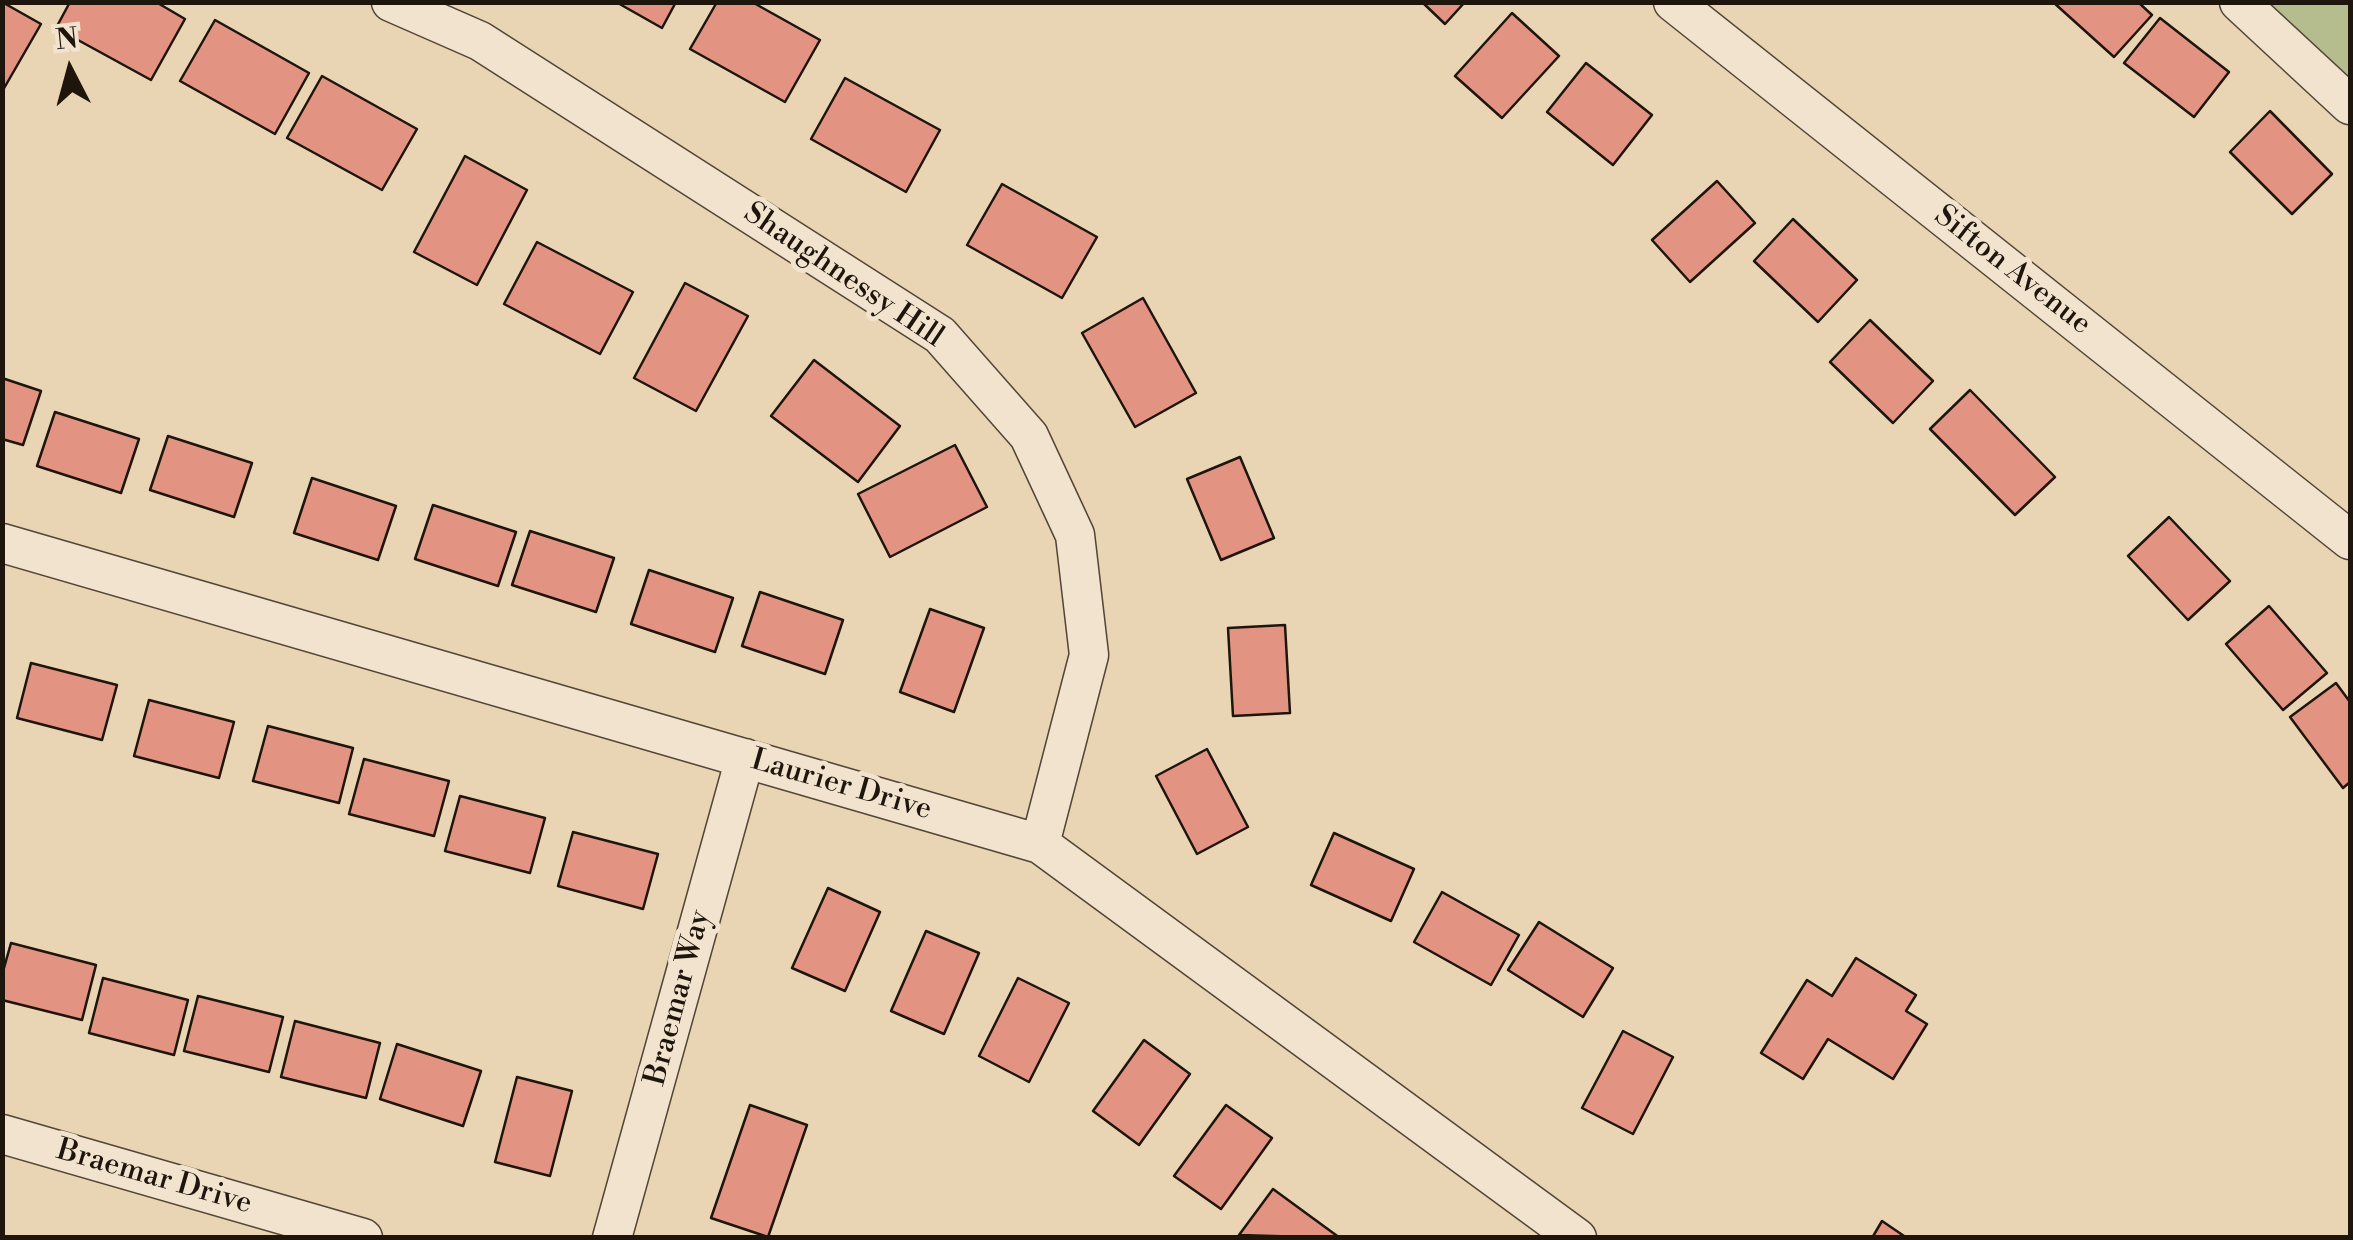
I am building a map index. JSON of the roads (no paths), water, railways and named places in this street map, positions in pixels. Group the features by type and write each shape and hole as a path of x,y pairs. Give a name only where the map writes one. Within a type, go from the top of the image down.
{"street":[{"name":"Shaughnessy Hill","path":"391,2 480,41 940,334 1028,436 1075,535 1089,654 1040,844"},
{"name":"Shaughnessy Hill","path":"440,2 480,41"},
{"name":"Sifton Avenue","path":"1673,2 2350,540"},
{"path":"2239,2 2350,105"},
{"name":"Laurier Drive","path":"2,543 1040,844 1577,1238"},
{"name":"Braemar Way","path":"612,1238 745,758"},
{"name":"Braemar Drive","path":"2,1134 349,1236"}]}
